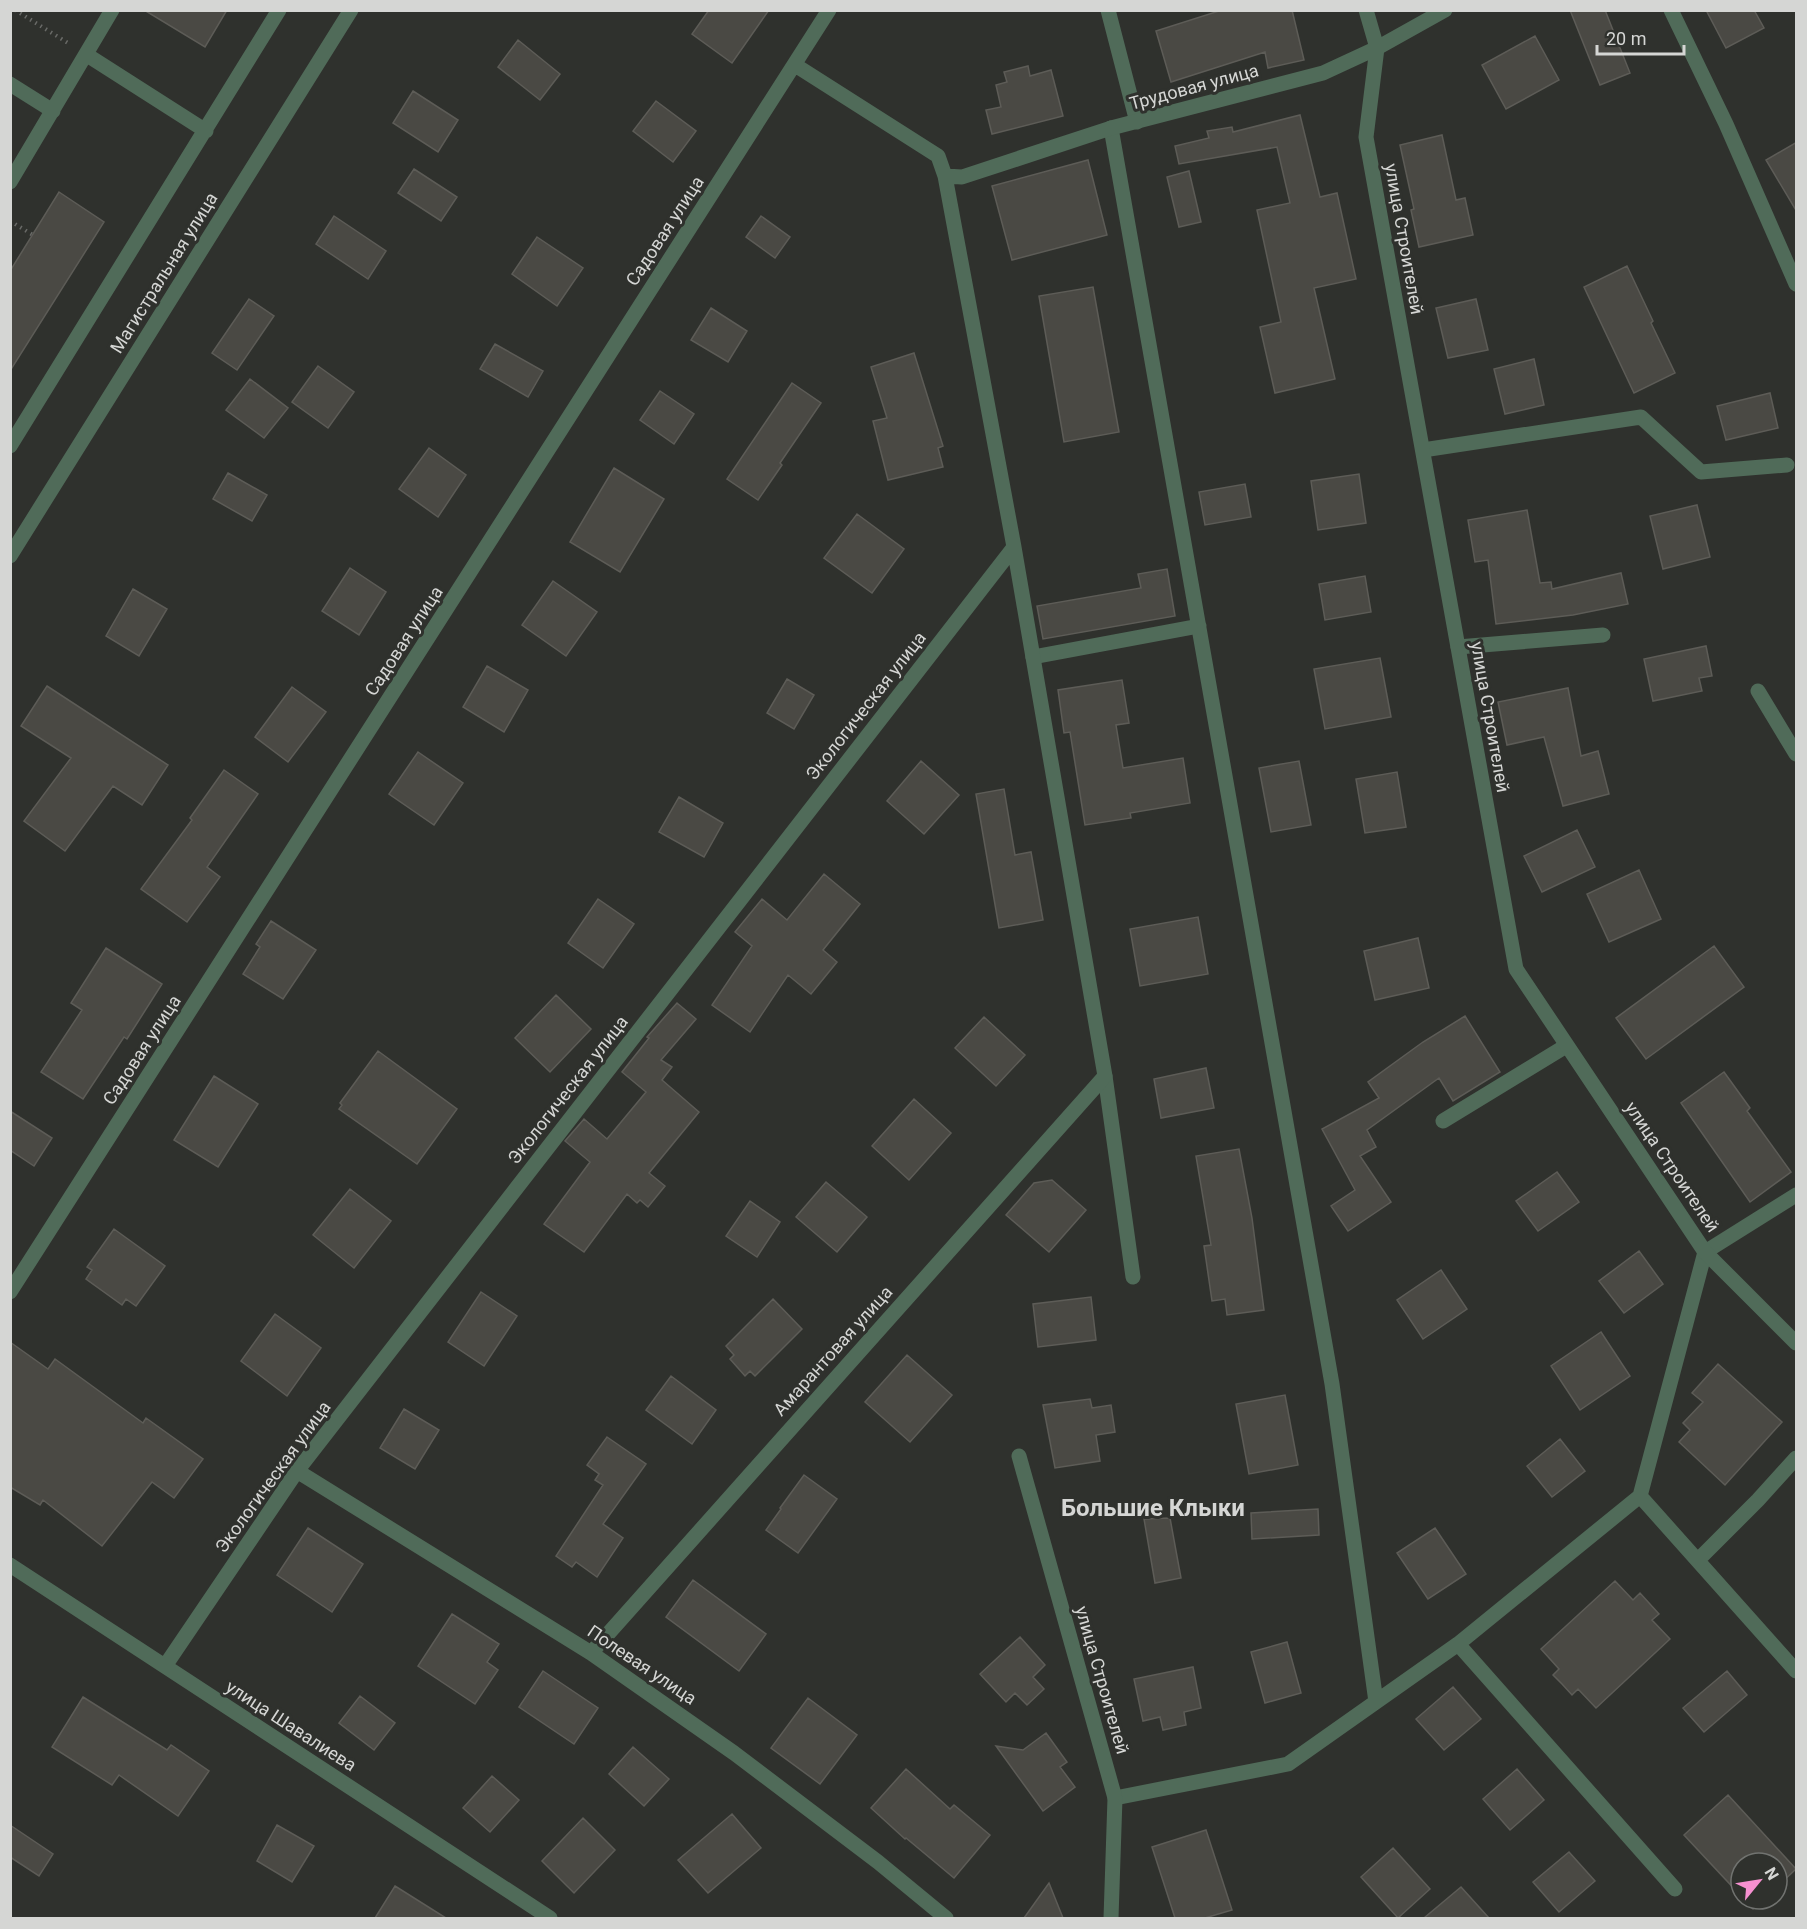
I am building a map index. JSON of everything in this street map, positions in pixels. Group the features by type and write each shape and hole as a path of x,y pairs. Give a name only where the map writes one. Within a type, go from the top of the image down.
{"street":[{"path":"10,182 112,10"},
{"path":"10,446 279,10"},
{"name":"Магистральная улица","path":"10,556 351,10"},
{"name":"Садовая улица","path":"10,1292 829,10"},
{"path":"1108,10 1137,122"},
{"name":"улица Строителей","path":"1366,10 1377,48 1366,137 1516,969 1705,1252 1797,1342"},
{"name":"Трудовая улица","path":"945,176 963,177 1111,128 1323,73 1377,48 1445,10"},
{"path":"1671,10 1726,124 1797,284"},
{"path":"87,55 206,131"},
{"path":"795,65 938,156 945,176 1034,657 1105,1076 1133,1277"},
{"path":"10,84 53,111"},
{"path":"1111,128 1332,1384 1376,1702"},
{"path":"1423,450 1641,417 1701,472 1787,465"},
{"name":"Экологическая улица","path":"165,1666 297,1471 1014,547"},
{"path":"1034,657 1199,626"},
{"path":"1458,647 1603,635"},
{"path":"1758,691 1797,754"},
{"path":"1443,1121 1566,1046"},
{"name":"Амарантовая улица","path":"591,1653 1105,1076"},
{"path":"1115,1798 1288,1764 1458,1644 1640,1496 1705,1252 1797,1195"},
{"name":"улица Строителей","path":"1019,1456 1115,1798 1111,1918"},
{"path":"1698,1560 1797,1458"},
{"name":"Полевая улица","path":"297,1471 591,1653 734,1753 878,1862 946,1918"},
{"path":"1640,1496 1797,1671"},
{"name":"улица Шавалиева","path":"10,1565 550,1918"},
{"path":"1458,1644 1675,1889"}],"path":[{"path":"15,10 87,55"},
{"path":"10,221 33,235"}],"building":[{"path":"144,10 227,10 205,47"},
{"path":"709,10 769,10 732,63 692,34"},
{"path":"1222,10 1292,10 1304,60 1268,68 1265,52 1171,82 1156,31"},
{"path":"1570,10 1605,10 1630,73 1600,85"},
{"path":"1706,10 1754,10 1764,28 1726,48"},
{"path":"1535,36 1559,80 1506,109 1482,65"},
{"path":"518,40 560,74 540,100 498,67"},
{"path":"1028,66 1030,76 1051,70 1063,116 992,134 986,110 1001,107 996,85 1007,82 1004,72"},
{"path":"413,91 458,120 438,152 393,123"},
{"path":"656,101 696,131 673,162 633,131"},
{"path":"1300,115 1320,197 1337,193 1356,279 1314,288 1335,379 1275,393 1260,327 1281,322 1257,210 1290,203 1277,147 1179,164 1175,146 1209,138 1207,131 1232,127 1233,132"},
{"path":"1442,135 1456,200 1465,198 1473,235 1419,247 1411,210 1414,209 1400,145"},
{"path":"1797,142 1797,212 1766,160"},
{"path":"1088,160 1107,235 1012,260 992,186"},
{"path":"414,169 457,197 441,221 398,193"},
{"path":"1189,171 1201,222 1179,227 1167,177"},
{"path":"59,192 104,222 10,371 10,271"},
{"path":"334,216 386,251 368,279 316,244"},
{"path":"761,216 790,237 775,258 746,237"},
{"path":"537,237 583,268 557,306 512,274"},
{"path":"1627,266 1675,373 1634,393 1584,287"},
{"path":"1093,287 1119,432 1064,442 1039,296"},
{"path":"249,299 274,316 237,370 212,353"},
{"path":"1476,299 1488,350 1448,358 1436,308"},
{"path":"711,308 747,331 728,362 691,340"},
{"path":"495,344 543,371 528,397 480,369"},
{"path":"914,353 943,446 938,448 943,467 888,480 873,421 887,418 871,367"},
{"path":"1534,359 1544,405 1505,414 1494,369"},
{"path":"318,366 354,392 328,428 292,402"},
{"path":"250,379 288,408 264,438 226,410"},
{"path":"792,383 821,403 758,500 727,479"},
{"path":"660,391 694,414 674,444 640,420"},
{"path":"1770,393 1778,428 1726,440 1717,406"},
{"path":"429,448 466,475 438,517 399,489"},
{"path":"614,468 664,499 620,572 570,542"},
{"path":"228,473 267,495 252,521 213,499"},
{"path":"1359,474 1366,523 1318,530 1311,481"},
{"path":"1245,484 1251,517 1205,525 1199,492"},
{"path":"1697,505 1710,557 1663,569 1650,516"},
{"path":"1527,510 1540,583 1551,582 1552,589 1621,573 1628,604 1573,615 1496,624 1488,560 1475,562 1468,520"},
{"path":"857,514 904,549 872,593 824,558"},
{"path":"350,568 386,592 359,635 322,611"},
{"path":"1167,569 1175,616 1043,639 1037,606 1141,588 1138,574"},
{"path":"1365,576 1371,612 1325,620 1319,584"},
{"path":"553,581 597,612 566,656 522,625"},
{"path":"133,589 167,609 139,656 106,636"},
{"path":"1706,646 1712,676 1699,678 1702,691 1653,701 1644,659"},
{"path":"1380,658 1391,717 1325,729 1314,669"},
{"path":"487,666 528,690 504,732 463,707"},
{"path":"787,679 814,695 794,729 767,713"},
{"path":"1122,680 1129,723 1116,725 1123,768 1183,758 1190,803 1130,813 1131,818 1085,825 1070,732 1064,733 1058,690"},
{"path":"47,686 168,765 142,805 113,786 65,851 24,821 71,758 21,726"},
{"path":"292,687 326,712 288,762 255,737"},
{"path":"1568,688 1581,756 1598,751 1609,794 1563,806 1544,737 1507,745 1498,702"},
{"path":"418,752 463,783 434,825 389,794"},
{"path":"921,761 959,795 924,834 887,801"},
{"path":"1299,761 1311,825 1271,832 1259,768"},
{"path":"224,770 258,794 207,867 220,877 187,922 141,889 192,820 190,818"},
{"path":"1397,772 1406,827 1365,833 1356,779"},
{"path":"1004,789 1015,855 1031,852 1043,920 999,928 976,794"},
{"path":"679,797 723,823 704,857 659,832"},
{"path":"1577,830 1595,867 1542,892 1524,856"},
{"path":"1639,870 1661,919 1609,942 1587,894"},
{"path":"824,874 860,904 823,950 837,962 811,994 788,975 750,1032 712,1005 752,946 735,932 762,899 787,920"},
{"path":"598,899 634,924 603,968 568,943"},
{"path":"1198,917 1208,974 1140,986 1130,929"},
{"path":"271,921 316,950 283,999 243,974 260,947 256,944"},
{"path":"1418,938 1429,988 1375,1000 1364,951"},
{"path":"1714,946 1744,987 1646,1059 1616,1018"},
{"path":"106,948 162,984 127,1039 124,1037 83,1099 41,1072 82,1010 71,1003"},
{"path":"556,995 591,1029 550,1072 515,1038"},
{"path":"677,1003 696,1019 661,1060 672,1067 662,1080 699,1112 649,1173 665,1186 648,1207 640,1200 637,1203 627,1194 584,1252 544,1224 590,1162 565,1141 584,1119 607,1139 646,1092 622,1072 649,1038 647,1037"},
{"path":"1465,1016 1500,1072 1453,1101 1439,1078 1367,1130 1376,1147 1360,1156 1391,1202 1348,1231 1331,1206 1355,1190 1322,1129 1379,1098 1368,1082 1423,1042"},
{"path":"984,1017 1025,1055 996,1086 955,1048"},
{"path":"378,1051 457,1109 417,1164 339,1109 342,1105 340,1103"},
{"path":"1206,1068 1214,1108 1161,1118 1154,1079"},
{"path":"1724,1072 1750,1108 1747,1111 1791,1172 1750,1202 1681,1103"},
{"path":"214,1076 258,1104 218,1167 174,1140"},
{"path":"914,1099 951,1133 909,1180 872,1146"},
{"path":"10,1111 52,1138 34,1166 10,1150"},
{"path":"1239,1149 1252,1218 1264,1310 1227,1315 1225,1299 1212,1301 1204,1246 1211,1245 1196,1156"},
{"path":"1557,1172 1579,1202 1538,1231 1516,1201"},
{"path":"1052,1180 1086,1210 1049,1252 1006,1215 1034,1183"},
{"path":"826,1182 867,1217 837,1252 796,1217"},
{"path":"350,1189 391,1221 354,1268 313,1235"},
{"path":"750,1201 780,1222 757,1257 726,1236"},
{"path":"114,1229 165,1266 136,1306 126,1299 122,1305 86,1279 92,1270 87,1267"},
{"path":"1639,1251 1663,1284 1624,1313 1599,1281"},
{"path":"1441,1270 1467,1309 1423,1339 1397,1300"},
{"path":"481,1292 517,1316 484,1366 448,1342"},
{"path":"1091,1297 1096,1340 1038,1347 1033,1304"},
{"path":"773,1299 802,1329 755,1376 750,1371 745,1376 730,1359 734,1355 726,1346"},
{"path":"275,1314 321,1348 287,1396 241,1361"},
{"path":"1601,1332 1630,1376 1580,1410 1551,1366"},
{"path":"10,1342 48,1369 55,1359 143,1423 146,1418 203,1459 174,1498 152,1482 102,1546 43,1500 40,1505 10,1487"},
{"path":"907,1355 952,1395 910,1442 865,1402"},
{"path":"1718,1364 1782,1422 1725,1485 1679,1442 1690,1430 1683,1423 1703,1402 1692,1393"},
{"path":"671,1376 716,1410 692,1444 646,1410"},
{"path":"1285,1395 1298,1465 1249,1474 1236,1404"},
{"path":"1090,1399 1092,1408 1111,1405 1115,1432 1096,1435 1100,1461 1055,1468 1043,1405"},
{"path":"404,1409 439,1430 415,1469 380,1448"},
{"path":"607,1437 646,1464 603,1524 623,1538 597,1577 576,1562 572,1567 556,1556 603,1485 595,1480 599,1474 587,1465"},
{"path":"1560,1439 1585,1471 1552,1497 1527,1466"},
{"path":"804,1475 837,1499 798,1553 766,1530"},
{"path":"1318,1509 1319,1535 1252,1539 1251,1513"},
{"path":"1170,1518 1181,1578 1155,1583 1144,1519"},
{"path":"308,1528 363,1564 332,1612 277,1575"},
{"path":"1435,1528 1466,1574 1428,1599 1397,1553"},
{"path":"693,1580 766,1634 739,1671 666,1617"},
{"path":"1615,1581 1633,1600 1640,1593 1659,1614 1652,1620 1670,1639 1596,1708 1578,1689 1572,1695 1553,1675 1559,1669 1541,1649"},
{"path":"452,1614 499,1644 487,1662 498,1670 475,1704 418,1666"},
{"path":"1020,1637 1045,1665 1033,1677 1044,1689 1027,1705 1015,1693 1006,1702 980,1674"},
{"path":"1287,1642 1301,1693 1265,1703 1251,1652"},
{"path":"1193,1667 1201,1708 1184,1712 1186,1725 1163,1730 1160,1717 1143,1721 1134,1679"},
{"path":"543,1671 598,1708 574,1744 519,1707"},
{"path":"1727,1671 1747,1695 1704,1732 1683,1708"},
{"path":"1453,1687 1481,1719 1444,1750 1416,1719"},
{"path":"360,1696 395,1723 374,1750 339,1723"},
{"path":"83,1697 167,1750 171,1745 209,1771 178,1816 119,1775 112,1785 52,1747"},
{"path":"808,1698 857,1735 820,1784 771,1748"},
{"path":"1046,1733 1067,1762 1060,1767 1075,1787 1043,1811 996,1746 1023,1750"},
{"path":"633,1747 669,1779 644,1806 609,1774"},
{"path":"906,1769 950,1809 954,1805 990,1835 954,1878 871,1808"},
{"path":"1517,1769 1544,1800 1510,1830 1483,1799"},
{"path":"492,1776 519,1800 490,1832 463,1808"},
{"path":"1728,1795 1779,1851 1729,1851 1729,1883 1684,1835"},
{"path":"732,1814 761,1848 708,1893 678,1860"},
{"path":"583,1818 615,1850 574,1893 542,1861"},
{"path":"10,1825 53,1854 39,1876 10,1857"},
{"path":"277,1825 314,1846 292,1882 257,1861"},
{"path":"1206,1830 1232,1910 1205,1918 1175,1918 1152,1847"},
{"path":"1393,1848 1430,1889 1398,1918 1361,1877"},
{"path":"1569,1852 1595,1881 1559,1912 1533,1882"},
{"path":"1789,1861 1796,1869 1789,1876"},
{"path":"1049,1883 1063,1918 1024,1918"},
{"path":"395,1886 446,1918 375,1918"},
{"path":"1461,1887 1489,1918 1424,1918"}],"district":[{"name":"Большие Клыки","path":"1153,1508"}]}
